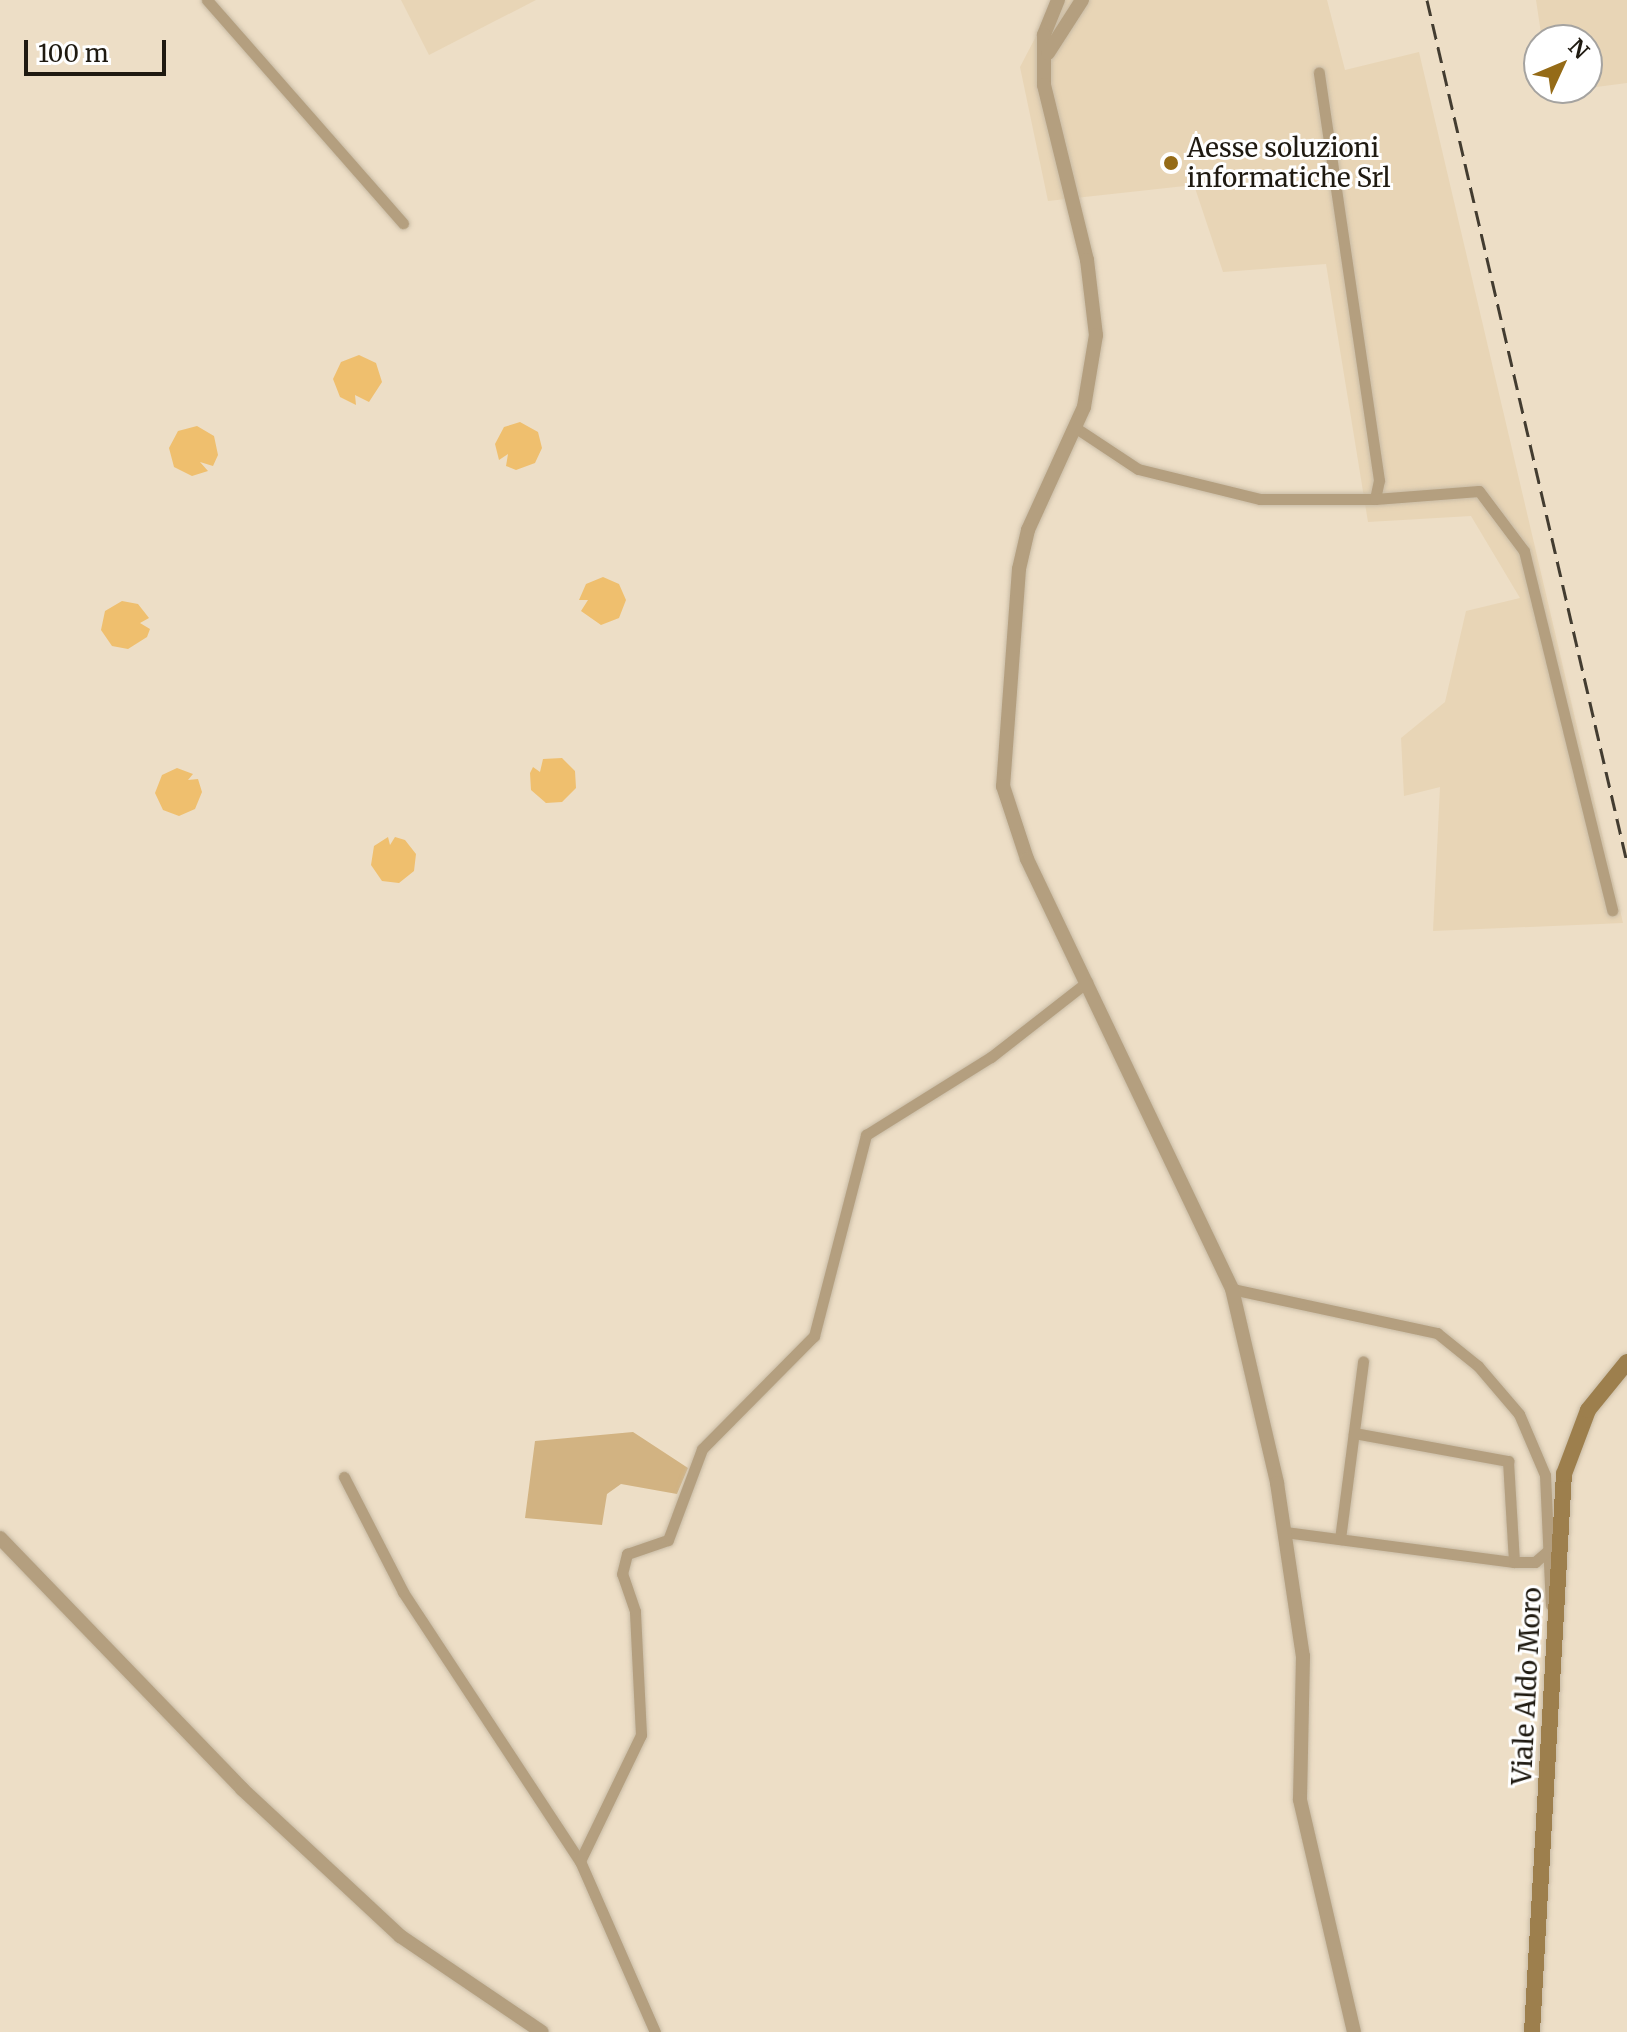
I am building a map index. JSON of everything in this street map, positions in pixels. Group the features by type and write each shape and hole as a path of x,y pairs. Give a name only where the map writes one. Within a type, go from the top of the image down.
{"main road":[{"name":"Viale Aldo Moro","path":"1532,2032 1564,1474 1588,1410 1627,1362"}],"street":[{"path":"207,0 403,223"},
{"path":"1058,0 1044,35 1044,85 1095,304 1090,382 1076,428 1028,530 1001,750 1012,822 1232,1289 1285,1532 1305,1679 1296,1740 1300,1800 1354,2032"},
{"path":"1044,61 1082,0"},
{"path":"1319,72 1379,480 1375,499"},
{"path":"1076,428 1138,469 1260,499 1375,499 1479,491 1524,551 1612,910"},
{"path":"580,1861 641,1735 635,1611 622,1574 627,1554 668,1540 702,1449 814,1336 866,1135 991,1057 1087,982"},
{"path":"1232,1289 1437,1333 1478,1366 1534,1441 1550,1505 1549,1586 1555,1610"},
{"path":"1340,1539 1363,1361"},
{"path":"1354,1433 1508,1461 1514,1562"},
{"path":"344,1477 403,1592 580,1861 655,2032"},
{"path":"1285,1532 1514,1562 1535,1562 1550,1549"},
{"path":"0,1538 242,1789 400,1936 542,2032"},
{"path":"1514,1562 1536,1570 1549,1586"}],"shaded area":[{"path":"401,0 536,0 429,55"},
{"path":"1055,0 1327,0 1345,70 1419,52 1623,923 1433,931 1440,787 1404,796 1401,738 1445,702 1466,611 1520,598 1471,516 1368,522 1326,264 1223,272 1194,185 1048,201 1020,67"},
{"path":"1536,0 1627,0 1627,83 1603,86 1603,24 1540,24"},
{"path":"359,355 376,363 382,382 369,402 355,395 356,405 340,397 333,379 341,362"},
{"path":"520,422 538,432 542,448 535,463 516,470 506,466 508,454 499,460 495,444 504,427"},
{"path":"197,426 214,436 218,455 213,466 200,462 208,471 192,476 174,467 169,448 178,431"},
{"path":"603,577 619,584 626,600 619,618 601,625 581,611 588,600 579,600 586,584"},
{"path":"122,601 138,604 149,618 140,623 150,629 147,637 128,649 112,646 101,630 105,611"},
{"path":"562,758 575,771 576,788 562,802 546,803 531,790 530,773 533,767 540,772 543,759"},
{"path":"177,768 193,774 188,780 198,779 202,792 195,809 179,816 163,810 155,793 162,775"},
{"path":"388,837 390,845 395,837 405,840 416,854 414,871 399,883 382,881 371,865 374,846"},
{"path":"633,1432 688,1468 677,1494 621,1484 607,1494 602,1525 525,1518 535,1441"}],"railway":[{"path":"1427,0 1627,862"}],"place":[{"name":"Aesse soluzioni informatiche Srl","path":"1171,163"}]}
